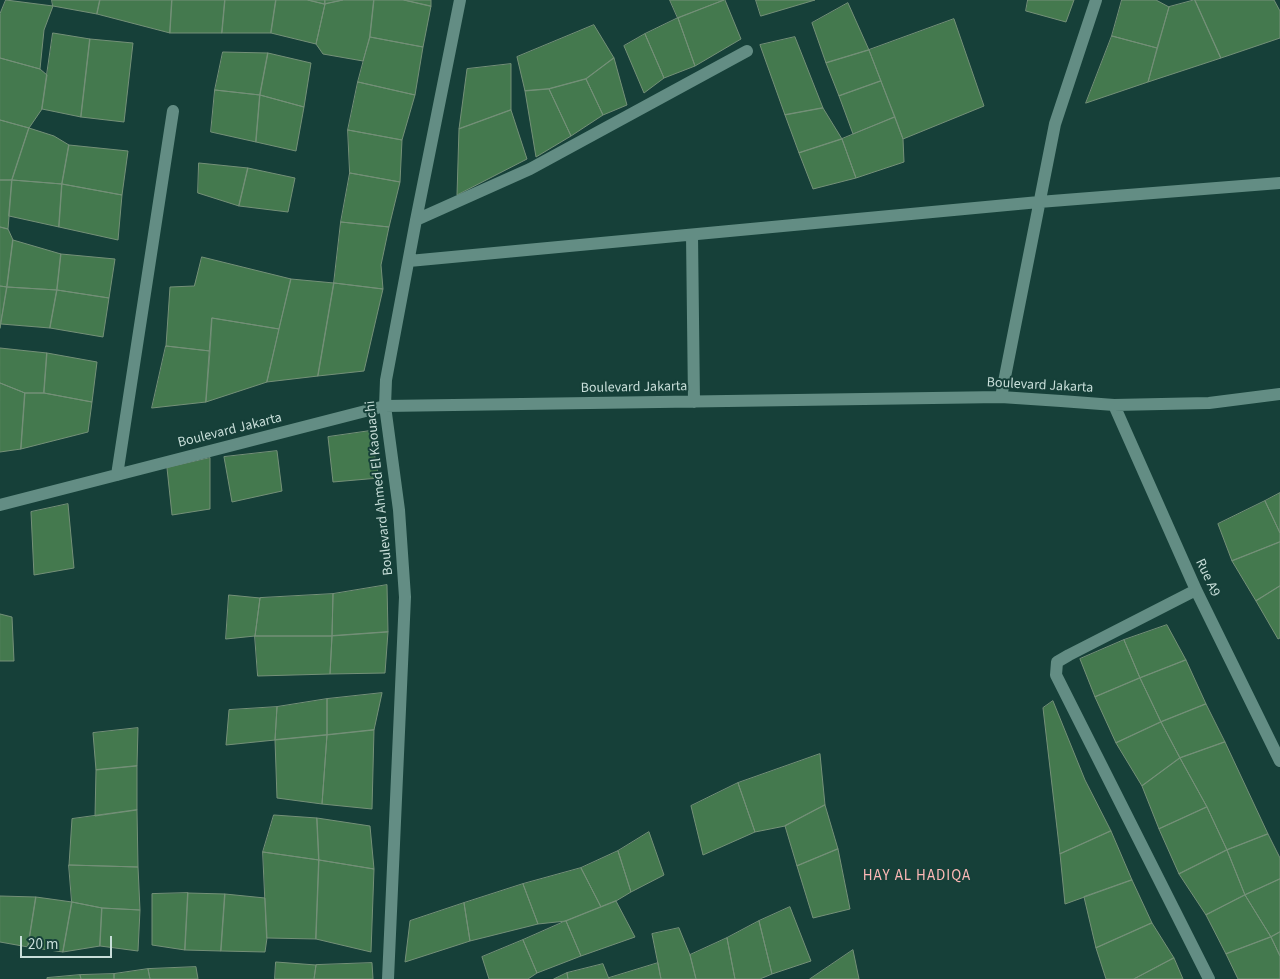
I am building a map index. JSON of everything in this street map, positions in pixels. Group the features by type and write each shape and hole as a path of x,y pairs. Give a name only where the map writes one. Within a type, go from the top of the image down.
{"street":[{"name":"Boulevard Ahmed El Kaouachi","path":"388,979 406,597 399,510 385,406 386,380 460,0"},
{"path":"1001,398 1054,124 1096,0"},
{"path":"416,220 530,169 747,51"},
{"path":"116,476 172,111"},
{"path":"409,261 1039,202 1280,183"},
{"path":"692,235 694,402"},
{"name":"Boulevard Jakarta","path":"0,506 385,406 1001,398 1061,400 1114,405 1209,403 1280,394"},
{"name":"Rue A9","path":"1114,405 1196,590 1280,761"},
{"path":"1196,590 1057,662 1056,675 1208,979"}],"building":[{"path":"6,0 53,6 44,30 40,69 0,58 0,14"},
{"path":"52,0 100,0 97,14 53,6"},
{"path":"100,0 172,0 170,33 97,14"},
{"path":"172,0 225,0 222,33 170,33"},
{"path":"225,0 276,0 271,33 222,33"},
{"path":"276,0 308,0 325,4 316,44 271,33"},
{"path":"308,0 325,0 325,4"},
{"path":"325,0 343,0 325,4"},
{"path":"343,0 374,0 370,37 363,61 323,54 316,44 325,4"},
{"path":"374,0 404,0 431,6 423,47 370,37"},
{"path":"404,0 431,0 431,6"},
{"path":"670,0 724,0 678,18"},
{"path":"725,0 741,39 695,66 678,18"},
{"path":"756,0 815,0 761,16"},
{"path":"1028,0 1074,0 1066,22 1026,11"},
{"path":"1122,0 1156,0 1169,7 1157,48 1112,36"},
{"path":"1195,0 1221,58 1148,82 1169,7"},
{"path":"1195,0 1274,0 1280,11 1280,38 1221,58"},
{"path":"848,3 869,50 826,63 812,23"},
{"path":"678,18 695,66 664,78 645,34"},
{"path":"954,19 984,106 903,139 869,50"},
{"path":"594,25 614,58 586,79 549,89 525,91 517,57"},
{"path":"53,33 90,39 81,117 42,109"},
{"path":"645,34 664,78 644,93 624,46"},
{"path":"1112,36 1157,48 1148,82 1086,103"},
{"path":"370,37 423,47 415,95 358,82"},
{"path":"795,37 823,108 785,115 760,45"},
{"path":"90,39 133,43 124,122 81,117"},
{"path":"869,50 881,81 839,96 826,63"},
{"path":"223,52 268,53 260,95 215,90"},
{"path":"268,53 311,63 304,107 260,95"},
{"path":"0,58 40,69 47,75 42,109 29,128 0,120"},
{"path":"614,58 627,105 603,115 586,79"},
{"path":"511,64 511,110 459,129 467,69"},
{"path":"586,79 603,115 571,136 549,89"},
{"path":"881,81 895,117 853,134 839,96"},
{"path":"358,82 415,95 402,140 348,130"},
{"path":"549,89 571,136 536,157 525,91"},
{"path":"215,90 260,95 256,142 211,132"},
{"path":"260,95 304,107 296,151 256,142"},
{"path":"823,108 842,139 799,153 785,115"},
{"path":"511,110 527,159 457,195 459,129"},
{"path":"895,117 903,139 904,162 856,178 842,139"},
{"path":"0,120 29,128 12,180 0,180"},
{"path":"29,128 54,136 69,145 62,184 12,180"},
{"path":"348,130 402,140 400,182 350,173"},
{"path":"842,139 856,178 813,189 799,153"},
{"path":"69,145 128,151 122,195 62,184"},
{"path":"199,163 248,168 239,206 198,193"},
{"path":"248,168 295,178 288,212 239,206"},
{"path":"350,173 400,182 389,227 341,222"},
{"path":"0,180 12,180 8,229 0,227"},
{"path":"12,180 62,184 59,227 9,216"},
{"path":"62,184 122,195 118,240 59,227"},
{"path":"341,222 389,227 381,265 383,289 334,283"},
{"path":"0,227 8,229 13,240 7,287 0,286"},
{"path":"13,240 61,254 57,290 7,287"},
{"path":"61,254 115,259 109,298 57,290"},
{"path":"202,257 291,279 279,329 212,318 210,351 166,346 170,287 194,286"},
{"path":"291,279 334,283 318,376 267,382"},
{"path":"334,283 383,289 364,371 318,376"},
{"path":"0,286 7,287 0,328"},
{"path":"7,287 57,290 50,328 1,324"},
{"path":"57,290 109,298 103,337 50,328"},
{"path":"212,318 279,329 267,382 206,402"},
{"path":"166,346 210,351 206,402 152,408"},
{"path":"0,348 47,353 44,393 25,393 0,383"},
{"path":"47,353 97,362 92,402 44,393"},
{"path":"0,383 25,393 21,449 0,452"},
{"path":"25,393 44,393 92,402 88,432 21,449"},
{"path":"370,431 379,478 333,482 328,437"},
{"path":"277,451 282,491 232,502 224,457"},
{"path":"210,458 210,509 172,515 167,468"},
{"path":"1280,493 1280,533 1265,501"},
{"path":"1265,501 1280,533 1280,542 1232,561 1218,524"},
{"path":"68,504 74,568 34,575 31,512"},
{"path":"1280,542 1280,586 1256,601 1232,561"},
{"path":"387,585 388,632 332,636 333,594"},
{"path":"1280,586 1280,638 1278,639 1256,601"},
{"path":"333,594 332,636 255,636 260,598"},
{"path":"229,595 260,598 255,636 226,639"},
{"path":"0,614 12,617 14,661 0,661"},
{"path":"1167,625 1186,660 1140,678 1124,640"},
{"path":"388,632 385,673 330,674 332,636"},
{"path":"255,636 332,636 330,674 258,676"},
{"path":"1124,640 1140,678 1095,697 1080,659"},
{"path":"1186,660 1206,704 1161,722 1140,678"},
{"path":"1140,678 1161,722 1116,743 1095,697"},
{"path":"382,693 374,730 327,735 327,699"},
{"path":"327,699 327,735 275,740 277,707"},
{"path":"1053,701 1085,780 1111,831 1060,854 1043,708"},
{"path":"1206,704 1225,742 1180,758 1161,722"},
{"path":"277,707 275,740 226,745 229,710"},
{"path":"1161,722 1180,758 1142,786 1116,743"},
{"path":"138,728 137,766 96,770 93,733"},
{"path":"374,730 372,809 322,804 327,735"},
{"path":"327,735 322,804 277,798 275,740"},
{"path":"1225,742 1268,834 1227,850 1207,807 1180,758"},
{"path":"820,754 825,805 785,826 755,832 738,783"},
{"path":"1180,758 1207,807 1159,829 1142,786"},
{"path":"137,766 137,810 95,816 96,770"},
{"path":"738,783 755,832 703,855 691,806"},
{"path":"825,805 838,849 797,866 785,826"},
{"path":"1207,807 1227,850 1179,874 1159,829"},
{"path":"137,810 138,867 69,865 72,819"},
{"path":"274,815 317,818 319,860 263,852"},
{"path":"317,818 370,826 374,869 319,860"},
{"path":"1111,831 1132,880 1065,904 1060,854"},
{"path":"649,832 664,875 631,892 618,851"},
{"path":"1268,834 1280,858 1280,879 1245,895 1227,850"},
{"path":"838,849 850,909 813,918 797,866"},
{"path":"1227,850 1245,895 1206,915 1179,874"},
{"path":"618,851 631,892 601,907 581,868"},
{"path":"263,852 319,860 316,939 267,938"},
{"path":"319,860 374,869 371,952 316,939"},
{"path":"69,865 138,867 140,910 102,908 72,902"},
{"path":"581,868 601,907 566,921 538,924 523,884"},
{"path":"1280,879 1280,932 1271,937 1245,895"},
{"path":"1132,880 1152,923 1096,948 1084,897"},
{"path":"523,884 538,924 470,941 464,903"},
{"path":"188,893 185,950 152,945 152,894"},
{"path":"188,893 225,894 221,951 185,950"},
{"path":"225,894 265,898 267,938 265,952 221,951"},
{"path":"1245,895 1271,937 1226,954 1206,915"},
{"path":"0,896 36,897 28,947 0,942"},
{"path":"36,897 72,902 63,952 28,947"},
{"path":"616,901 635,937 581,956 566,921"},
{"path":"72,902 102,908 100,946 63,952"},
{"path":"464,903 470,941 405,962 410,921"},
{"path":"790,907 811,961 772,974 759,921"},
{"path":"102,908 140,910 138,951 100,946"},
{"path":"566,921 581,956 537,973 523,940"},
{"path":"759,921 772,974 760,979 735,979 727,938"},
{"path":"1152,923 1174,958 1134,979 1106,979 1096,948"},
{"path":"679,928 690,955 696,979 661,979 652,934"},
{"path":"1280,932 1280,956 1271,937"},
{"path":"1271,937 1280,956 1280,979 1238,979 1226,954"},
{"path":"727,938 735,979 696,979 690,955"},
{"path":"523,940 537,973 528,979 489,979 482,957"},
{"path":"853,950 859,979 810,979"},
{"path":"1174,958 1183,979 1134,979"},
{"path":"276,962 316,965 314,979 275,979"},
{"path":"372,963 373,979 314,979 316,965"},
{"path":"658,963 661,979 609,979 609,978"},
{"path":"603,964 609,979 568,979 567,973"},
{"path":"196,967 198,979 150,979 148,969"},
{"path":"148,969 150,979 114,979 114,974"},
{"path":"567,973 568,979 554,979"},
{"path":"114,974 114,979 81,979 80,975"},
{"path":"80,975 81,979 47,979 47,978"}],"district":[{"name":"HAY AL HADIQA","path":"917,877"}]}
